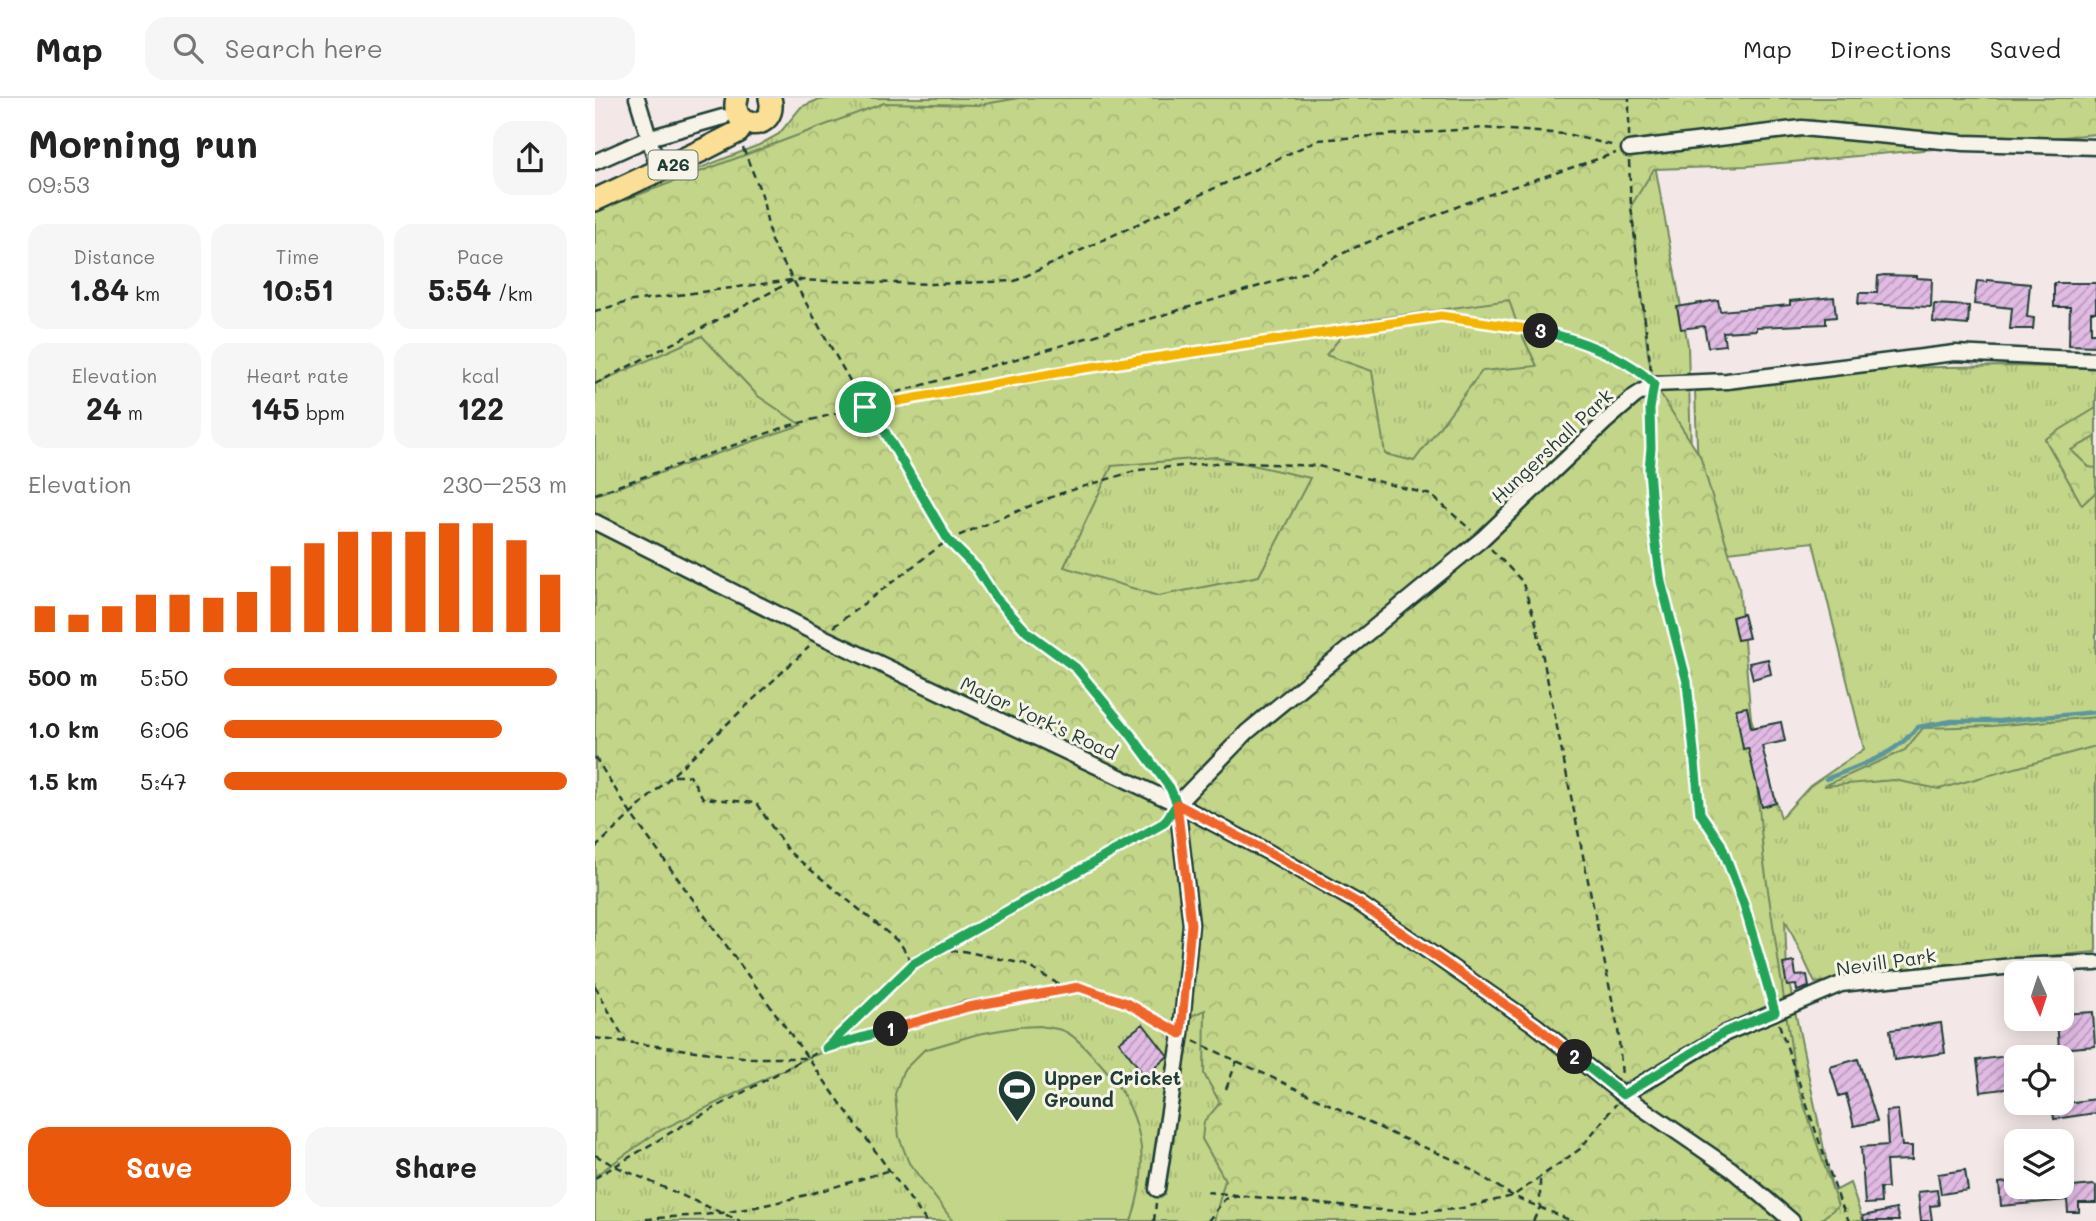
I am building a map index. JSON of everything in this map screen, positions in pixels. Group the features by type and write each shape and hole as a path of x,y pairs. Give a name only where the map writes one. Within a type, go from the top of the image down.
{"highway":[{"path":"737,98 736,124 763,121 771,111 771,98"},
{"name":"A26","path":"595,200 659,172 736,124"}],"street":[{"path":"637,98 659,172"},
{"path":"595,162 649,138 736,124"},
{"path":"1629,149 1802,128 1964,143 2096,147"},
{"path":"1654,384 1732,380 1955,353 2096,360"},
{"name":"Hungershall Park","path":"1177,804 1247,732 1482,539 1605,422 1635,396 1654,384"},
{"name":"Major York's Road","path":"595,522 821,636 1177,804 1360,904 1535,1025 1623,1095 1731,1169 1792,1221"},
{"path":"1157,1189 1181,1034 1191,924 1177,804"},
{"name":"Nevill Park","path":"1623,1095 1725,1032 1841,984 2013,966 2096,963"}],"path":[{"path":"1629,98 1631,206 1648,355 1654,384 1650,409 1649,469 1654,531 1661,582 1687,682 1700,813 1721,844 1744,905 1775,1012 1849,1221"},
{"path":"736,124 762,195 772,241 862,402 885,432 948,540 977,569 995,597 1027,632 1076,668 1131,735 1170,788 1177,804 1164,823 913,964 826,1048"},
{"path":"595,311 632,301 794,280 931,284 1015,281 1318,140 1483,128 1566,134 1629,149"},
{"path":"862,402 1023,357 1303,272 1356,247 1479,198 1629,149"},
{"path":"595,384 794,280"},
{"path":"595,494 787,426 865,407 1078,369 1441,316 1520,326 1571,337 1642,372 1654,384"},
{"path":"595,848 821,636"},
{"path":"595,757 631,814 926,1221"},
{"path":"672,776 691,776 703,797 756,803 788,851 900,943 913,964"},
{"path":"938,950 963,951 1024,964 1067,989"},
{"path":"595,986 626,1042"},
{"path":"595,1178 680,1127 826,1048 968,1007 1079,987 1127,1003 1181,1034 1397,1136 1457,1161 1513,1196 1572,1221"},
{"path":"595,1038 750,1058 807,1058"},
{"path":"1226,1089 1237,1061"},
{"path":"1207,1192 1328,1206 1415,1212 1447,1211 1513,1196 1580,1149 1623,1095"},
{"path":"595,1155 740,1221"},
{"path":"634,1221 722,1213 798,1197 890,1170"},
{"path":"1533,1221 1540,1207 1540,1177"},
{"path":"1154,1221 1157,1189"},
{"path":"1208,1221 1225,1199 1242,1195"},
{"path":"671,1216 674,1221"}],"green space":[{"path":"832,98 1646,98 1651,143 1688,345 1693,526 1701,550 1695,391 1882,368 2096,368 2096,952 1938,965 1815,983 1785,919 1787,973 1833,1192 1850,1183 1863,1221 595,1221 595,235 654,186 759,145 779,134 801,107","holes":["1813,542 1864,749 1810,786 1781,818 1702,555"]},
{"path":"1019,98 2096,98 2096,134 1748,166 1654,169 1631,206 1648,354 1654,384 1700,456 1739,586 1764,863 1796,1081 1838,1206 1819,1221 1214,1221 1225,1180 1202,1139 1204,1122 1220,1103 1204,1074 1205,1010 1173,1024 1079,986 964,1001 807,1058 657,1132 595,1176 595,495 801,425 758,396 702,336 595,384 595,211 884,103 979,105","holes":["1509,300 1518,327 1537,366 1482,371 1414,461 1385,454 1372,371 1326,355 1353,322","1216,457 1310,478 1259,576 1158,596 1064,567 1112,466"]},
{"path":"2096,408 2096,437 2071,450 2089,467 2096,468 2096,492 2082,505 2045,439"},
{"path":"2096,717 2096,746 1939,789 1894,780 1824,786 1905,750 1923,728 1991,726"},
{"name":"Upper Cricket Ground","path":"1040,1026 1063,1031 1083,1045 1113,1079 1134,1117 1142,1156 1141,1177 1131,1221 953,1221 909,1163 899,1137 895,1094 903,1071 924,1050 978,1034"}],"building":[{"path":"1878,276 1932,279 1931,307 1858,304 1859,293 1877,293"},
{"path":"1977,281 2030,284 2027,317 2034,318 2033,329 2010,329 2012,308 1974,304"},
{"path":"2054,283 2096,283 2096,312 2091,312 2091,333 2096,333 2096,346 2069,345 2070,307 2054,307"},
{"path":"1834,297 1836,317 1826,318 1826,324 1756,327 1756,330 1723,332 1725,345 1708,347 1704,326 1681,329 1677,307 1718,300 1720,311 1790,305 1790,301"},
{"path":"1934,304 1969,306 1968,325 1933,322"},
{"path":"1743,614 1749,638 1737,640 1732,617"},
{"path":"1768,659 1771,674 1753,679 1749,663"},
{"path":"1747,707 1751,728 1781,722 1785,741 1762,746 1776,803 1762,807 1748,748 1743,749 1736,709"},
{"path":"1794,962 1796,976 1807,975 1809,987 1797,991 1796,985 1787,986 1783,964"},
{"path":"2093,1012 2095,1046 2074,1048 2074,1045 2059,1045 2058,1031 2074,1031 2074,1013"},
{"path":"1941,1023 1945,1053 1894,1060 1890,1030"},
{"path":"1143,1024 1168,1056 1145,1076 1119,1042"},
{"path":"2004,1056 2004,1089 1981,1092 1977,1060"},
{"path":"1858,1059 1877,1121 1854,1126 1846,1094 1839,1096 1830,1067"},
{"path":"2096,1099 2096,1113 2054,1119 2053,1115 2074,1115 2074,1102"},
{"path":"1898,1110 1902,1146 1912,1146 1912,1160 1886,1161 1888,1188 1880,1188 1881,1203 1865,1204 1861,1147 1888,1145 1886,1111"},
{"path":"1965,1170 1968,1190 1941,1194 1938,1174"},
{"path":"2004,1182 2004,1199 2074,1199 2074,1187 2094,1185 2096,1203 2079,1203 2079,1212 2068,1212 2067,1200 2001,1206 1999,1183"},
{"path":"1937,1190 1939,1205 1930,1206 1932,1221 1921,1221 1918,1192"},
{"path":"1896,1209 1899,1221 1864,1221 1863,1216"}],"waterway":[{"path":"1826,779 1887,753 1918,727 1952,721 1999,721 2096,712"}],"place":[{"name":"Upper Cricket Ground","path":"1017,1123"}],"route":[{"path":"865,407 885,432 948,540 977,569 995,597 1027,632 1076,668 1131,735 1170,788 1177,804 1164,823 913,964 826,1048 968,1007 1079,987 1127,1003 1181,1034 1191,924 1177,804 1360,904 1535,1025 1623,1095 1725,1032 1775,1012 1744,905 1721,844 1700,813 1687,682 1661,582 1654,531 1649,469 1650,409 1654,384 1642,372 1571,337 1520,326 1441,316 1078,369 865,407"}]}
